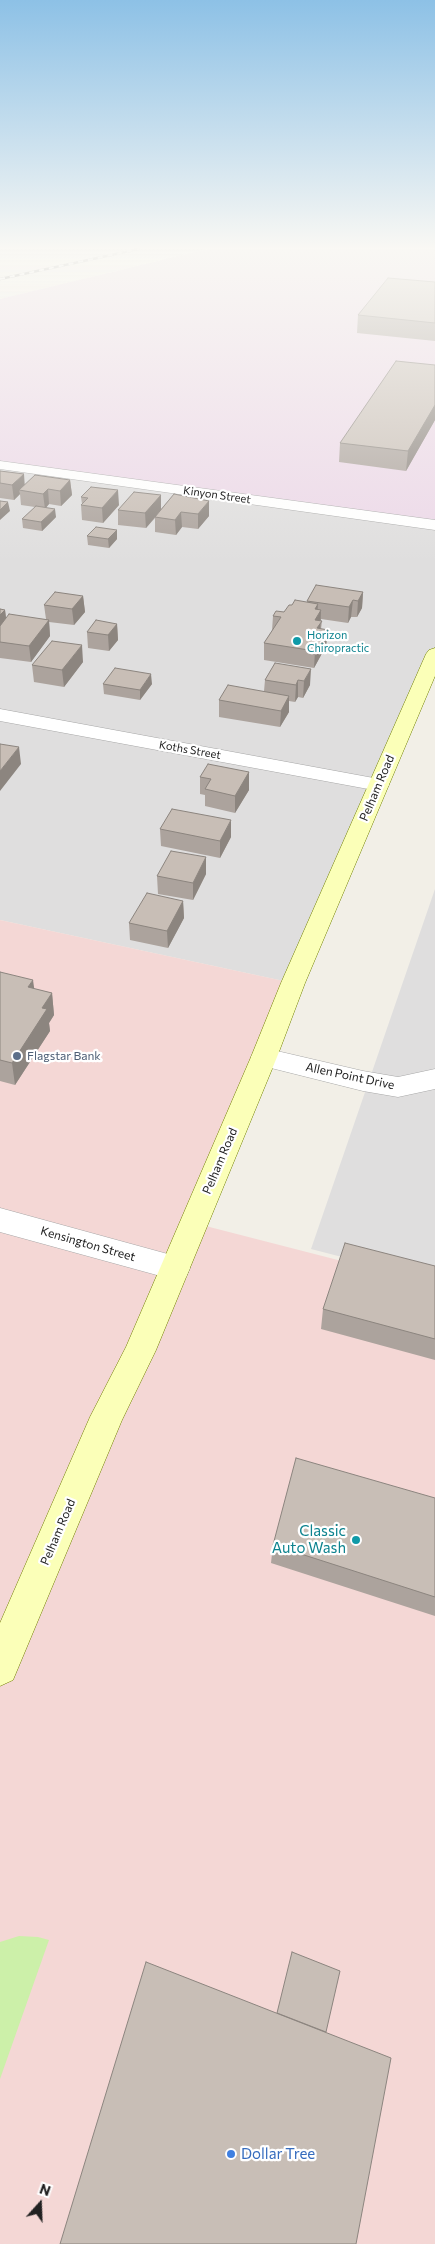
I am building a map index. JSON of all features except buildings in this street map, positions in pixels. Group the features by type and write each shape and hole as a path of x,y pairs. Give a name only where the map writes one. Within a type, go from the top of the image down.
{"main road":[{"name":"Pelham Road","path":"0,1667 107,1417 140,1350 264,1057 293,983 435,654"}],"street":[{"name":"Kinyon Street","path":"0,465 435,525"},
{"name":"Koths Street","path":"0,715 379,785"},
{"name":"Allen Point Drive","path":"264,1057 363,1081 398,1087 435,1079"},
{"name":"Kensington Street","path":"0,1220 175,1268"}],"shaded area":[{"path":"0,354 435,354 435,525 0,465"},
{"path":"0,465 435,525 435,654 293,983 0,920"},
{"path":"435,889 435,1281 311,1249"},
{"path":"0,920 293,983 194,1223 435,1285 435,2244 0,2244"}],"green space":[{"path":"19,1936 38,1937 49,1940 0,2079 0,1942"}],"place":[{"name":"Horizon Chiropractic","path":"297,641"},
{"name":"Flagstar Bank","path":"17,1056"},
{"name":"Classic Auto Wash","path":"356,1540"},
{"name":"Dollar Tree","path":"231,2154"}]}
